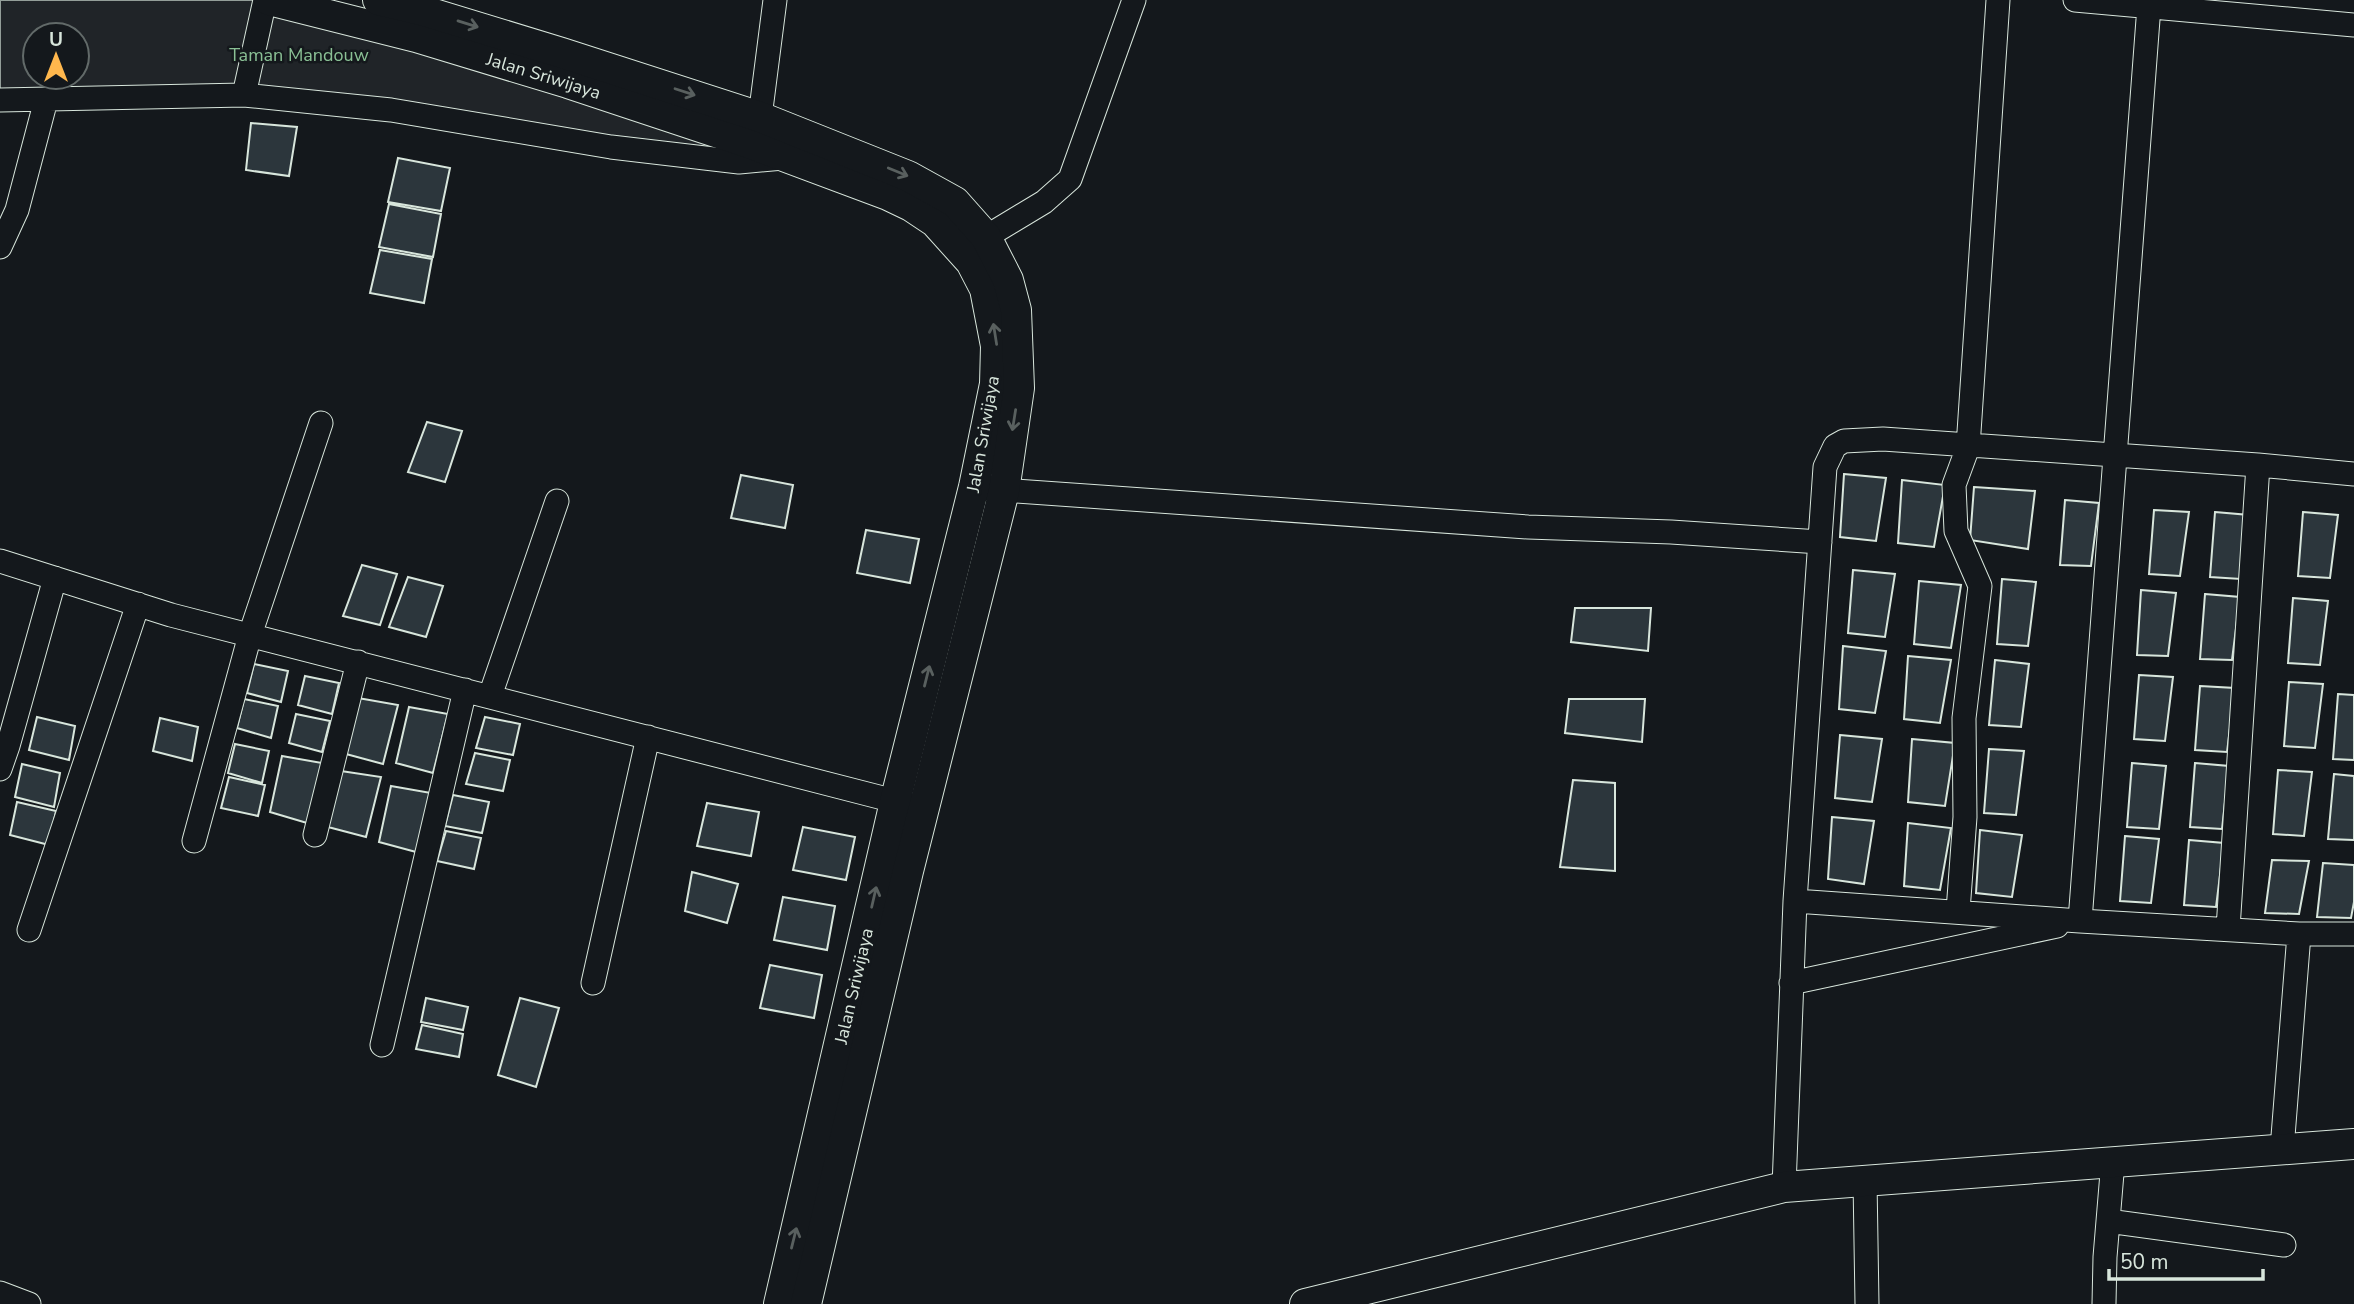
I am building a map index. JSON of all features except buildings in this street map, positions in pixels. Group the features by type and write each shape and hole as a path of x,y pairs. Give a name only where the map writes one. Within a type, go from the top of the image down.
{"main road":[{"name":"Jalan Sriwijaya","path":"267,0 416,37 568,83 787,157 911,206 935,222 971,262 985,289 996,345 995,384 909,805 849,1068 806,1304"},
{"name":"Jalan Sriwijaya","path":"378,0 426,6 760,117 908,176 955,202 986,237 1008,279 1016,310 1019,388 1004,491 909,805"},
{"name":"Jalan Sriwijaya","path":"779,1304 849,1068"},
{"path":"1305,1304 1784,1187 2354,1144"}],"street":[{"path":"244,95 267,0"},
{"path":"760,117 775,0"},
{"path":"986,237 1044,202 1070,179 1134,0"},
{"path":"1958,911 1965,817 1965,718 1980,586 1956,531 1954,485 1968,447 1998,0"},
{"path":"2075,0 2354,25"},
{"path":"2080,921 2149,6"},
{"path":"0,100 244,95 391,110 602,145 739,162 787,157"},
{"path":"0,247 17,211 46,100"},
{"path":"194,841 250,635 321,423"},
{"path":"1784,1187 1795,901 1825,467 1835,446 1844,441 1883,439 2354,474"},
{"path":"2228,929 2258,465"},
{"path":"974,487 1528,527 1671,532 1820,542"},
{"path":"490,696 557,501"},
{"path":"0,561 171,615 909,805"},
{"path":"0,769 55,578"},
{"path":"29,930 138,604"},
{"path":"316,835 358,662"},
{"path":"382,1045 465,690"},
{"path":"593,983 648,737"},
{"path":"1795,901 2299,934 2354,934"},
{"path":"1791,983 2080,921"},
{"path":"2282,1149 2299,934"},
{"path":"2104,1304 2113,1161"},
{"path":"1864,1180 1867,1304"},
{"path":"2108,1221 2284,1245"},
{"path":"0,1293 29,1304"}],"green space":[{"path":"0,0 256,0 242,92 0,98"},
{"name":"Taman Mandouw","path":"266,1 782,156 246,93"}]}
